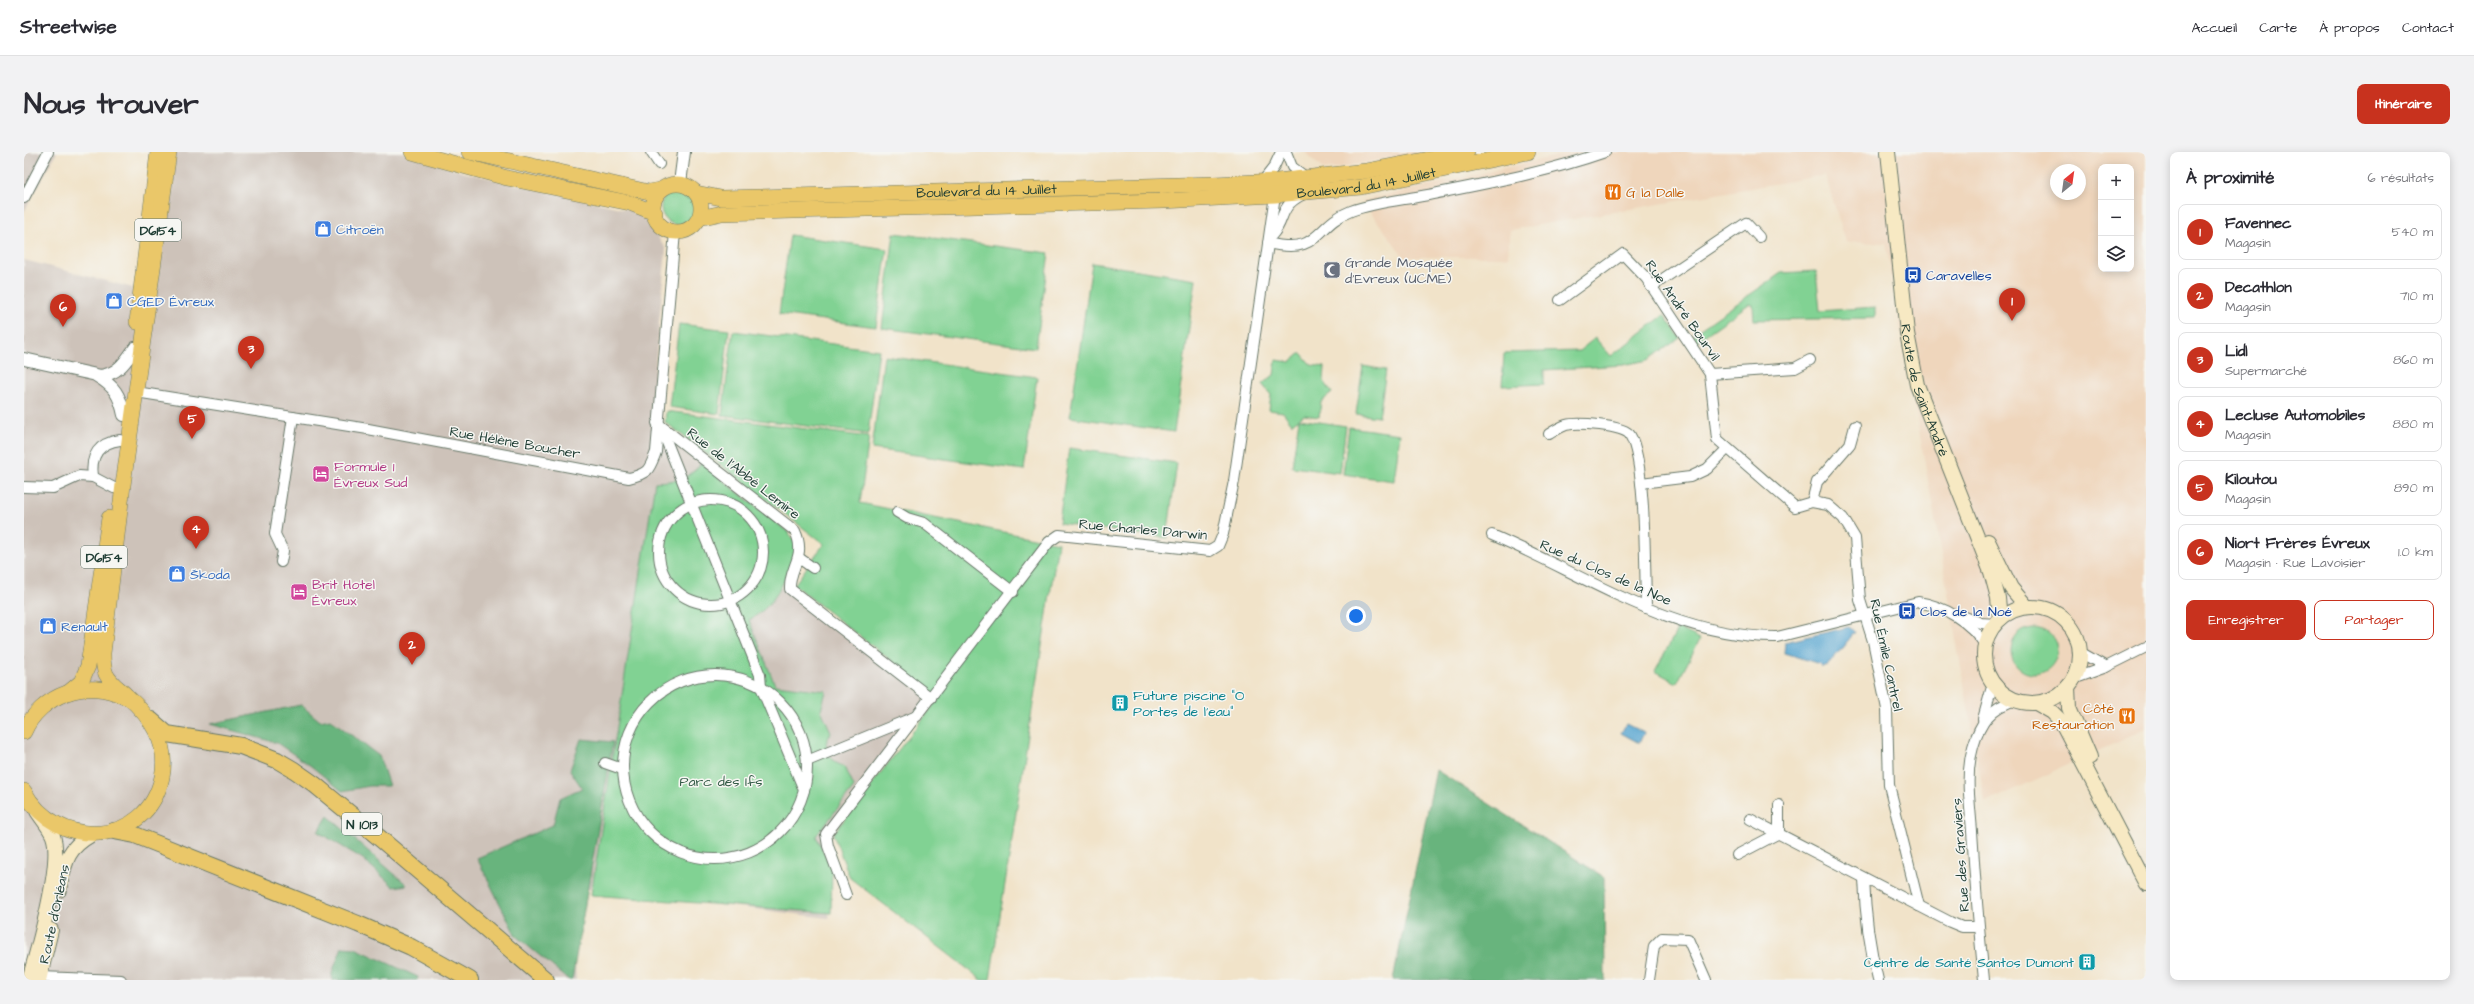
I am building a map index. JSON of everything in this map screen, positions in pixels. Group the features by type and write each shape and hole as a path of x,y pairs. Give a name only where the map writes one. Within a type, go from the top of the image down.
{"highway":[{"name":"N 1013","path":"151,720 167,734 242,746 277,760 299,774 382,840 546,980"},
{"path":"114,831 136,835 358,924 411,947 470,980"}],"main road":[{"name":"D6154","path":"69,692 81,682 88,666 120,440 135,348 140,282 158,152"},
{"name":"D6154","path":"133,702 116,687 104,669 103,653 136,392 169,152"},
{"path":"412,152 500,176 630,203 655,214"},
{"path":"469,152 650,192 680,183"},
{"name":"Boulevard du 14 Juillet","path":"680,183 690,187 696,192 721,198 1213,184 1307,178 1384,168 1467,152"},
{"name":"Boulevard du 14 Juillet","path":"675,232 688,230 698,218 722,213 1163,201 1306,193 1361,187 1528,152"},
{"name":"Route de Saint-André","path":"1888,152 1907,332 1917,385 1991,572 1998,598 1998,621"},
{"name":"Route de Saint-André","path":"1896,152 1898,202 1916,360 1925,391 1994,555 2011,588 2028,607"},
{"name":"Boulevard du 14 Juillet","path":"1270,181 1275,195"},
{"path":"660,190 656,199 655,214 658,222 664,229 675,232"},
{"path":"696,192 700,210 698,218"},
{"path":"2146,872 2073,719 2068,701 2071,683 2077,671 2080,652 2076,636 2060,616 2047,609 2028,607 2015,610 1998,621 1985,645 1984,662 1993,683 2006,695 2016,700 2036,703 2052,712 2061,721 2146,884"},
{"path":"2036,703 2054,698 2071,683"},
{"name":"D6154","path":"24,732 39,709 53,699 69,692 86,689 102,689 118,694 133,702"},
{"path":"24,791 37,810 52,824 64,829 90,834 114,831 140,816 150,805 160,784 164,763 162,748 151,720 133,702"},
{"name":"Route d'Orléans","path":"36,979 39,941 55,856 53,836 37,810"},
{"name":"Route d'Orléans","path":"36,979 67,855 73,846 90,834"}],"street":[{"path":"24,198 48,152"},
{"path":"651,152 659,164"},
{"path":"680,183 684,152"},
{"path":"1306,193 1290,200 1269,240 1284,247 1303,245 1315,239 1350,212 1527,175 1605,152"},
{"path":"1284,153 1292,167 1307,178"},
{"path":"1270,181 1284,153"},
{"path":"1270,181 1274,167 1284,153"},
{"name":"Rue Charles Darwin","path":"846,895 828,846 826,834 1013,592 1049,542 1059,535 1210,551 1218,546 1223,534 1234,481 1275,195"},
{"path":"1651,287 1746,223 1759,237"},
{"name":"Rue Hélène Boucher","path":"136,392 368,429 629,478 649,470 656,452 675,232"},
{"name":"Rue André Bourvil","path":"1560,300 1623,254 1651,287 1710,374 1717,439 1795,507 1812,502"},
{"path":"24,359 97,376 111,375 119,370 135,348"},
{"path":"1710,374 1795,368 1810,360"},
{"path":"97,376 113,386 118,393 124,415"},
{"path":"281,562 283,551 276,534 293,417"},
{"path":"658,424 692,504 760,675 761,688 804,790"},
{"name":"Rue de l'Abbé Lemire","path":"658,424 789,525 800,540 799,558 790,581 790,589 930,698"},
{"path":"1549,434 1566,425 1615,426 1629,433 1636,448 1641,483 1646,608"},
{"path":"1812,502 1817,482 1850,444 1855,426"},
{"path":"93,476 93,459 100,448 106,442 120,440"},
{"path":"1641,483 1690,477 1707,469 1727,449"},
{"path":"24,487 53,488 79,476 93,476 114,488"},
{"path":"715,500 737,507 754,523 760,534 763,556 759,573 749,588 730,601 710,604 690,600 678,593 669,583 662,571 659,558 659,545 663,532 670,520 680,510 692,504 715,500"},
{"name":"Rue Émile Cantrel","path":"1812,502 1828,505 1843,518 1850,527 1855,538 1860,600 1872,641 1887,709 1889,785 1919,906"},
{"path":"897,512 907,518 924,523 1013,592"},
{"name":"Rue du Clos de la Noe","path":"1492,535 1646,608 1698,625 1760,637 1777,637 1918,602 1931,604 1981,623 1998,621"},
{"path":"799,558 813,568"},
{"name":"Rue du Clos de la Noe","path":"1945,610 1977,631 1985,645"},
{"path":"2071,683 2146,647"},
{"path":"2080,652 2106,667"},
{"path":"698,676 730,676 761,688 773,696 793,718 802,739 807,761 804,790 800,803 787,826 767,844 744,855 717,860 704,859 679,852 667,846 646,830 632,808 623,782 623,753 634,722 647,705 668,688 698,676"},
{"path":"1980,729 1993,683"},
{"path":"1980,729 1994,708 2016,700"},
{"path":"807,761 917,716"},
{"name":"Rue des Graviers","path":"1980,729 1973,745 1969,772 1984,980"},
{"path":"605,763 622,769"},
{"path":"1779,805 1779,833"},
{"path":"1750,818 1864,878 1962,927 1979,927"},
{"path":"1737,855 1779,833"},
{"path":"1864,878 1865,905 1871,956 1878,980"},
{"path":"1648,980 1654,946 1662,938 1688,939 1706,980"},
{"path":"36,979 121,980"}],"shaded area":[{"path":"24,152 57,152 24,212"},
{"path":"164,152 402,152 462,172 642,213 666,249 651,409 666,434 787,528 796,543 795,557 782,588 929,698 825,833 830,865 829,918 571,887 576,980 24,980 24,260 141,290"},
{"path":"1305,152 1426,152 1324,170"},
{"path":"1574,152 2146,152 2146,729 1985,803 1886,243 1846,242 1825,175 1510,230 1508,257 1404,257 1362,201"}],"green space":[{"path":"683,189 692,194 696,200 696,214 692,220 683,225 675,225 666,220 662,214 661,203 666,194 672,190"},
{"path":"894,233 1049,253 1036,348 882,328"},
{"path":"790,235 887,249 876,327 779,314"},
{"path":"1092,263 1196,279 1174,432 1070,417"},
{"path":"1816,271 1820,311 1875,307 1875,318 1754,320 1753,305 1749,304 1697,341 1693,334 1781,273"},
{"path":"1664,315 1680,338 1648,360 1623,365 1544,370 1544,384 1502,386 1504,353 1579,351 1595,338 1611,356"},
{"path":"679,324 729,330 719,414 669,407"},
{"path":"733,331 879,350 868,434 722,415"},
{"path":"1301,353 1311,365 1325,367 1324,381 1332,393 1321,402 1319,417 1304,415 1292,424 1283,412 1269,410 1271,395 1262,384 1274,375 1276,360 1290,362"},
{"path":"884,356 1037,377 1024,470 872,449"},
{"path":"1363,366 1386,370 1379,417 1356,414"},
{"path":"666,411 869,437 860,503 1058,543 990,980 982,980 850,878 833,834 939,698 794,585 824,544 665,422"},
{"path":"1299,419 1346,426 1340,473 1292,467"},
{"path":"1349,427 1400,434 1394,481 1343,474"},
{"path":"1069,448 1177,463 1167,538 1059,523"},
{"name":"Parc des Ifs","path":"701,463 789,533 798,547 785,579 774,598 759,614 749,620 775,685 826,691 821,710 831,732 826,743 829,756 834,762 845,767 854,787 816,836 832,869 831,913 591,895 655,482 675,480 686,476 692,473"},
{"path":"1678,628 1700,639 1677,683 1655,671"},
{"path":"2034,628 2047,632 2053,638 2057,651 2053,664 2047,670 2034,674 2021,670 2015,664 2011,651 2015,638 2021,632"},
{"path":"301,705 320,721 330,719 379,756 389,786 370,786 342,791 311,766 277,743 210,724"},
{"path":"581,739 613,742 572,980 569,980 516,936 477,858 553,825 560,798 582,788 570,770"},
{"path":"1436,770 1604,877 1605,980 1393,980"},
{"path":"328,816 407,885 394,887 363,859 318,832"},
{"path":"342,947 355,948 418,977 417,980 332,980 332,973"}],"water":[{"path":"1849,627 1855,632 1829,664 1822,667 1820,664 1784,653 1785,642"},
{"path":"1626,724 1644,733 1639,743 1621,733"}],"place":[{"name":"G la Dalle","path":"1613,192"},
{"name":"Citroën","path":"323,229"},
{"name":"Grande Mosquée d'Evreux (UCME)","path":"1332,270"},
{"name":"Caravelles","path":"1913,275"},
{"name":"CGED Évreux","path":"114,301"},
{"name":"Favennec","path":"2012,321"},
{"name":"Niort Frères Évreux","path":"63,327"},
{"name":"Lidl","path":"251,369"},
{"name":"Kiloutou","path":"192,439"},
{"name":"Formule 1 Évreux Sud","path":"321,474"},
{"name":"Lecluse Automobiles","path":"196,549"},
{"name":"Škoda","path":"177,574"},
{"name":"Brit Hotel Évreux","path":"299,592"},
{"name":"Clos de la Noé","path":"1907,611"},
{"name":"Renault","path":"48,626"},
{"name":"Decathlon","path":"412,665"},
{"name":"Future piscine \"O Portes de l'eau\"","path":"1120,703"},
{"name":"Côté Restauration","path":"2127,716"},
{"name":"Centre de Santé Santos Dumont","path":"2087,962"}]}
